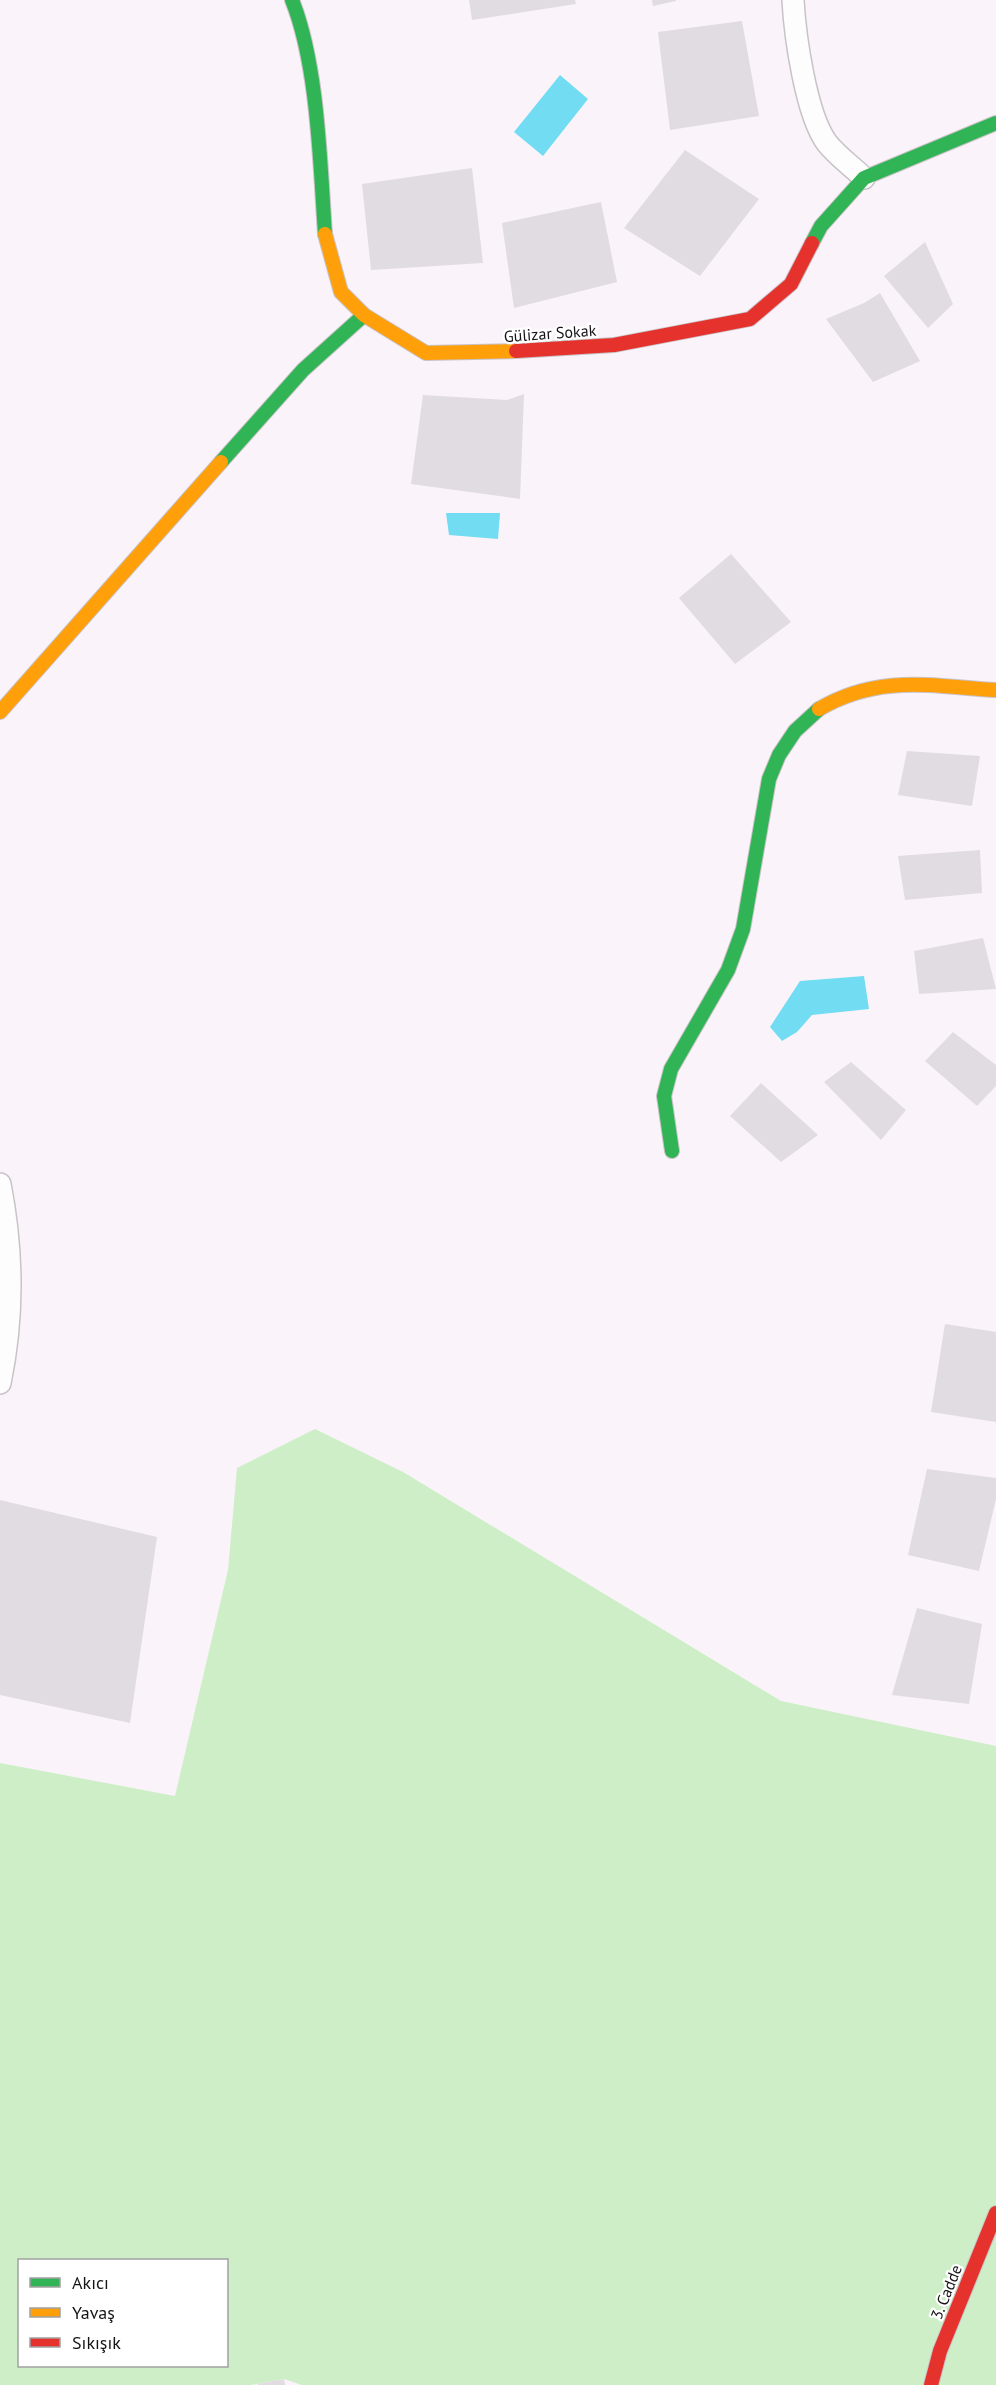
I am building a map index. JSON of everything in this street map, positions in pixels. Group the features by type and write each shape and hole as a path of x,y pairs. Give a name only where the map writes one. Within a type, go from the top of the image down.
{"street":[{"name":"Gülizar Sokak","path":"292,0 303,27 319,144 326,244 341,292 364,315 426,353 493,353 614,345 750,318 791,284 821,226 864,178 996,123"},
{"path":"0,712 303,370 364,315"},
{"path":"672,1151 664,1096 671,1069 711,1004 732,960 743,929 752,889 769,779 779,755 795,731 819,709 843,696 867,688 893,684 996,690"},
{"name":"3. Cadde","path":"932,2385 940,2350 996,2212"}],"lane":[{"path":"793,0 795,29 809,100 827,142 864,178"},
{"path":"0,1184 7,1220 11,1291 8,1342 0,1383"}],"green space":[{"path":"315,1429 403,1472 781,1701 996,1746 996,2385 302,2385 284,2379 251,2385 0,2385 0,1763 175,1796 228,1570 237,1468"}],"water":[{"path":"560,75 588,99 543,156 514,132"},
{"path":"446,513 500,513 498,539 449,535"},
{"path":"864,976 869,1009 812,1015 797,1032 782,1041 770,1027 800,981"}],"building":[{"path":"469,0 575,0 576,4 472,20"},
{"path":"652,0 676,0 676,1 653,6"},
{"path":"742,21 759,116 670,130 658,32"},
{"path":"685,150 759,199 700,276 624,228"},
{"path":"472,168 483,263 371,270 362,184"},
{"path":"601,202 617,282 514,308 502,223"},
{"path":"925,242 953,304 928,328 884,276"},
{"path":"880,293 920,361 873,382 826,319 864,303"},
{"path":"524,394 520,499 411,484 423,395 507,400"},
{"path":"731,554 791,622 735,664 679,598"},
{"path":"907,751 980,756 972,806 898,795"},
{"path":"980,850 982,893 905,900 898,856"},
{"path":"983,938 996,989 919,994 914,951"},
{"path":"953,1032 996,1065 996,1086 977,1106 925,1061"},
{"path":"851,1062 906,1110 881,1140 824,1082"},
{"path":"761,1083 818,1135 781,1162 730,1116"},
{"path":"945,1324 996,1332 996,1422 931,1412"},
{"path":"927,1469 996,1478 996,1499 979,1571 908,1555"},
{"path":"0,1500 157,1537 130,1723 0,1695"},
{"path":"917,1608 982,1624 969,1704 892,1695"},
{"path":"284,2379 285,2385 257,2384"}],"traffic: fast":[{"path":"292,0 301,26 313,84 325,234"},
{"path":"812,243 821,226 864,178 996,123"},
{"path":"221,462 303,370 364,315"},
{"path":"672,1151 664,1096 671,1069 728,970 743,929 769,779 779,755 795,731 819,709"}],"traffic: slow":[{"path":"325,234 341,292 364,315 426,353 516,351"},
{"path":"0,712 221,462"},
{"path":"819,709 841,698 884,687 927,685 996,690"}],"traffic: jam":[{"path":"516,351 614,345 750,319 791,284 812,243"},
{"path":"931,2385 940,2351 996,2213"}]}
